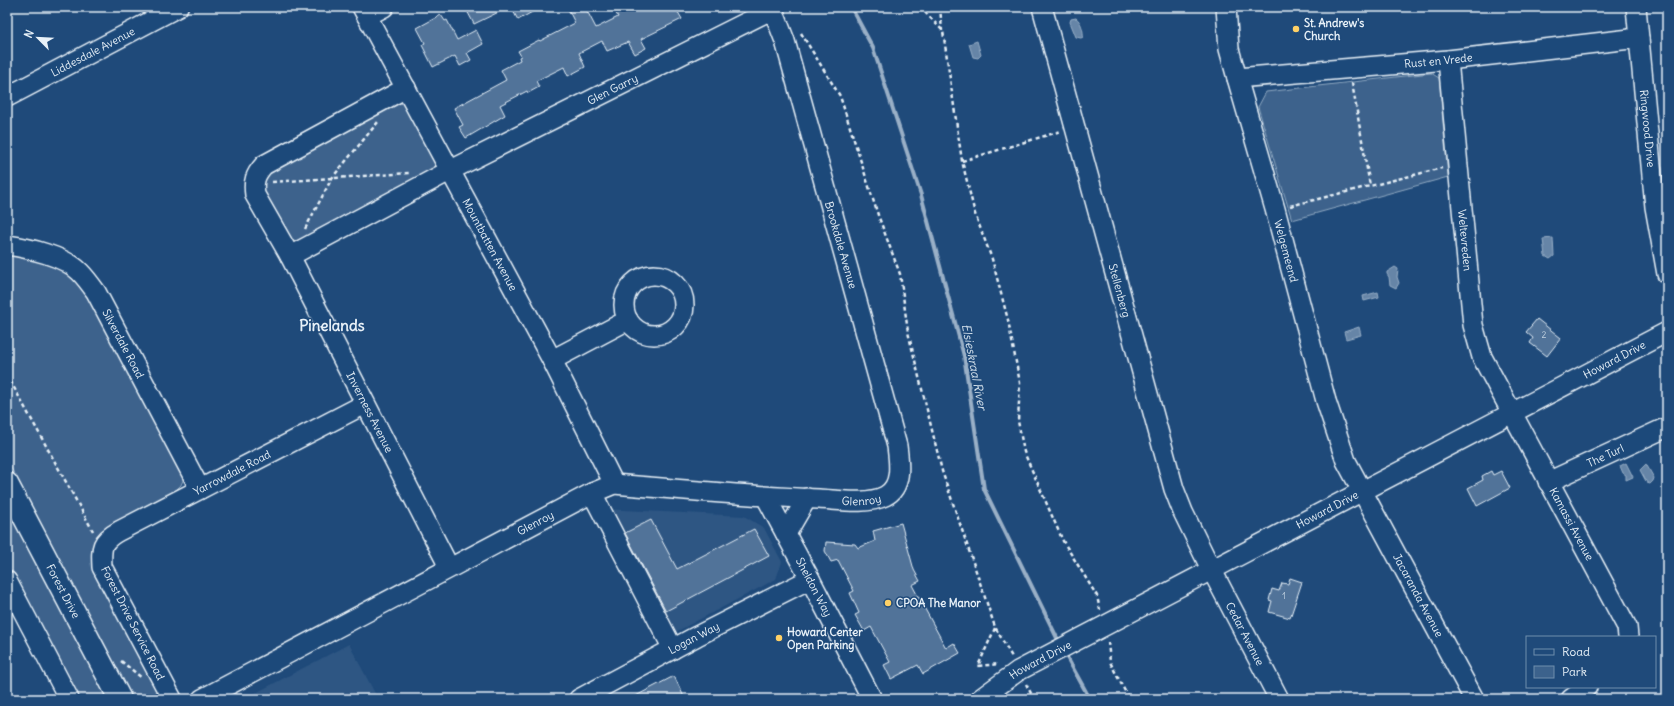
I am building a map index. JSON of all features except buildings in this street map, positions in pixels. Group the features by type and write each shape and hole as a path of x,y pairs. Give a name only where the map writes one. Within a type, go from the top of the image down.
{"main road":[{"name":"Forest Drive","path":"7,484 120,699"}],"street":[{"name":"Liddesdale Avenue","path":"7,97 178,7"},
{"path":"364,12 384,7"},
{"name":"Stellenberg","path":"1042,7 1174,489 1183,512 1211,569"},
{"name":"Welgemeend","path":"1226,7 1229,49 1275,209 1326,401 1346,461 1362,491"},
{"name":"Ringwood Drive","path":"1636,7 1655,207 1667,274"},
{"name":"Glen Garry","path":"451,170 773,8"},
{"name":"Brookdale Avenue","path":"773,8 784,41 897,446 899,466 896,484"},
{"name":"Mountbatten Avenue","path":"364,12 451,170 552,360 614,484"},
{"name":"Rust en Vrede","path":"1237,78 1448,60 1639,38"},
{"name":"Weltevreden","path":"1448,60 1473,325 1482,357 1512,412"},
{"path":"253,183 256,173 264,165 406,88"},
{"path":"290,256 451,170"},
{"name":"Inverness Avenue","path":"253,183 255,195 290,256 449,567"},
{"name":"Silverdale Road","path":"7,245 24,248 65,261 79,271 92,286 200,489"},
{"path":"552,360 628,320"},
{"name":"Howard Drive","path":"987,697 1018,671 1667,332"},
{"name":"Yarrowdale Road","path":"98,539 109,536 365,404"},
{"name":"Kamassi Avenue","path":"1512,412 1627,628 1628,636"},
{"name":"The Turl","path":"1548,482 1663,429"},
{"name":"Glenroy","path":"202,699 449,567 592,493 614,484 766,497 866,500 886,495 896,484"},
{"name":"Jacaranda Avenue","path":"1362,491 1474,699"},
{"path":"592,493 673,649"},
{"name":"Sheldon Way","path":"766,497 872,699"},
{"path":"786,534 807,498"},
{"name":"Forest Drive Service Road","path":"98,539 102,567 172,699"},
{"name":"Cedar Avenue","path":"1211,569 1279,699"},
{"name":"Logan Way","path":"579,699 697,636 810,579"},
{"path":"7,581 69,699"},
{"path":"1571,699 1586,688"}],"path":[{"path":"920,7 942,31"},
{"path":"940,7 942,31 962,161 975,214 992,259 1008,320 1020,383 1018,421 1024,452 1063,541 1097,596 1098,630 1107,635 1110,662 1129,699"},
{"path":"797,27 840,96 878,215 900,274 908,332 942,471 995,628 1015,661"},
{"path":"1350,69 1370,186"},
{"path":"304,230 332,178 381,118"},
{"path":"962,161 1075,127"},
{"path":"1275,209 1458,164"},
{"path":"253,183 411,172"},
{"path":"7,375 98,539"},
{"path":"995,628 978,666 1005,664"},
{"path":"118,659 136,672 146,682"},
{"path":"1023,679 1034,699"}],"shaded area":[{"path":"1076,18 1081,24 1083,30 1083,37 1081,38 1076,37 1070,22 1071,19"},
{"path":"977,41 981,55 978,58 973,57 969,44"},
{"path":"1553,238 1554,256 1550,259 1545,256 1543,239"},
{"path":"1395,267 1398,269 1397,277 1399,283 1396,288 1390,285 1387,274 1387,272"},
{"path":"1378,292 1379,297 1364,301 1363,296"},
{"path":"1359,327 1361,335 1346,339 1344,332"},
{"path":"1626,463 1633,477 1626,480 1626,475 1623,473 1620,466"},
{"path":"1646,464 1654,478 1650,484 1647,483 1640,470"},
{"path":"603,509 744,516 764,528 782,562 776,579 668,636"},
{"path":"349,644 378,699 244,699"}],"green space":[{"path":"1431,73 1439,78 1448,177 1292,220 1258,107 1266,92"},
{"path":"402,97 437,157 435,167 431,175 300,244 291,242 258,187 261,178"},
{"path":"7,243 21,245 85,283 185,476 181,485 175,491 112,524 100,540 165,699 132,699 7,460"},
{"path":"7,496 114,699 76,699 7,568"}],"waterway":[{"name":"Elsieskraal River","path":"851,7 873,48 921,195 964,356 984,489 1060,644"},
{"name":"Elsieskraal River","path":"1064,652 1090,699"}],"place":[{"name":"St. Andrew's Church","path":"1296,29"},
{"name":"CPOA The Manor","path":"888,603"},
{"name":"Howard Center Open Parking","path":"779,638"}],"district":[{"name":"Pinelands","path":"332,326"}]}
